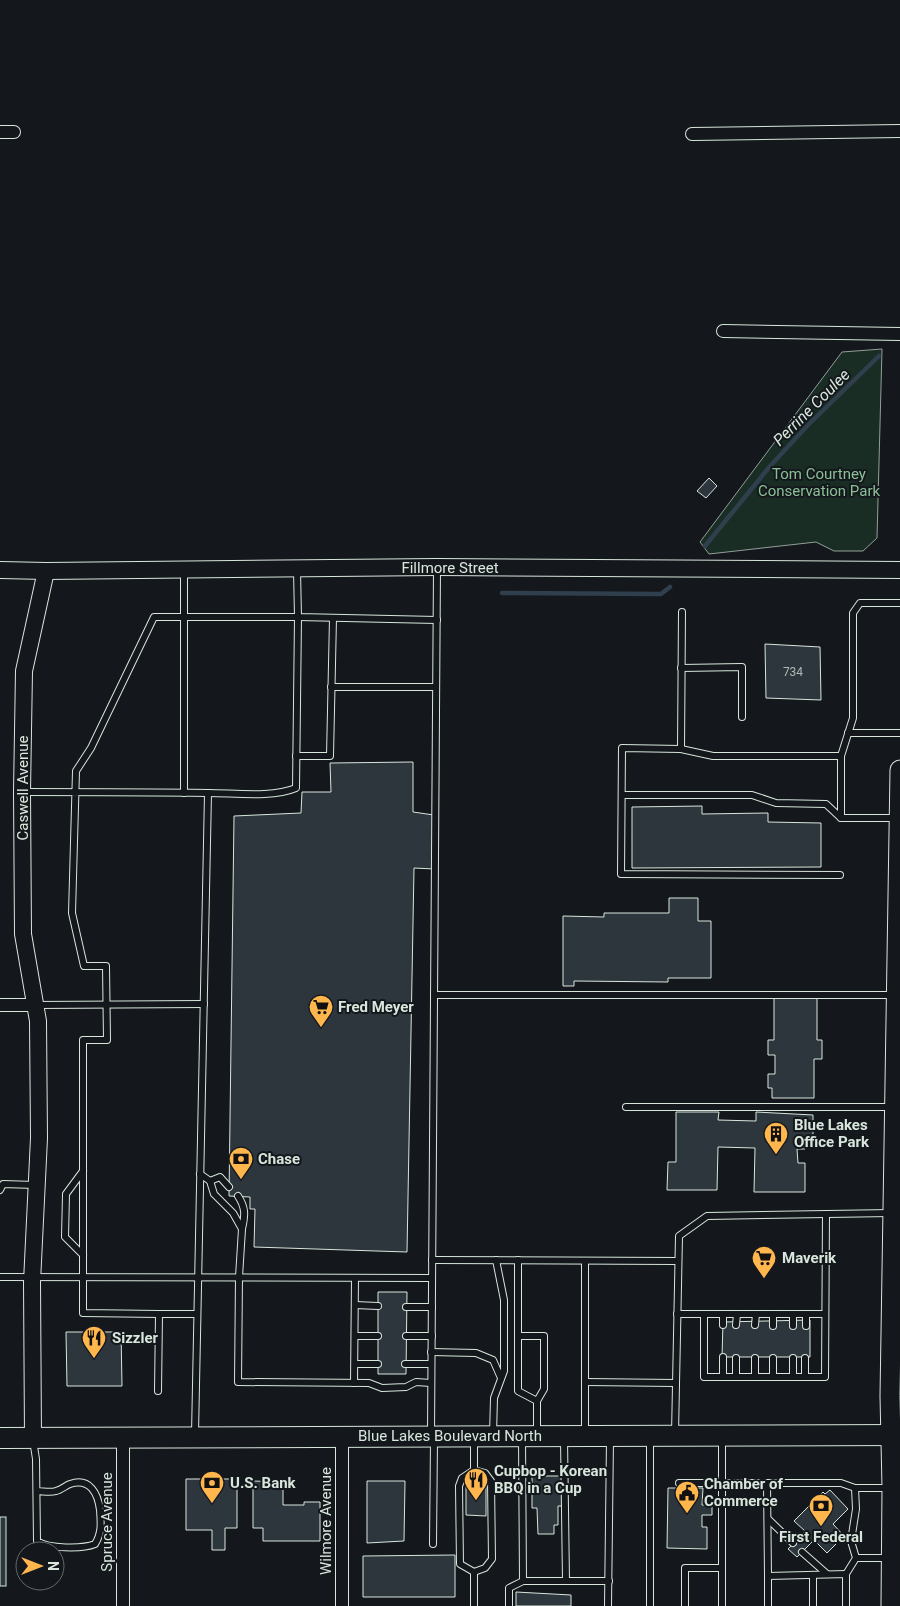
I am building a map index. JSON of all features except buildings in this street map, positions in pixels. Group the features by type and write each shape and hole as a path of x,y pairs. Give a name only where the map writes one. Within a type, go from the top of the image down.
{"main road":[{"path":"894,1606 891,1558 895,1435 895,1107 900,770"},
{"name":"Blue Lakes Boulevard North","path":"0,1438 895,1435"}],"street":[{"path":"692,134 900,131"},
{"path":"0,132 14,132"},
{"path":"723,331 900,334"},
{"name":"Fillmore Street","path":"0,570 437,567 900,570"},
{"name":"Caswell Avenue","path":"33,1438 32,1276 39,1129 38,1021 23,934 22,792 24,672 46,571"},
{"path":"0,1005 36,1005"},
{"name":"Wilmore Avenue","path":"342,1437 342,1606"},
{"name":"Spruce Avenue","path":"123,1438 123,1606"}],"lane":[{"path":"433,1544 431,1352 437,567"},
{"path":"22,792 284,793 296,788 297,569"},
{"path":"184,570 184,793"},
{"path":"841,818 842,756 852,718 853,613 860,602 900,603"},
{"path":"681,749 682,612"},
{"path":"197,1314 83,1313 84,1040 106,1040 106,966 84,966 72,913 76,771 91,748 154,617 298,617 437,620"},
{"path":"296,756 330,756 333,618"},
{"path":"681,668 742,667 742,717"},
{"path":"331,686 436,688"},
{"path":"848,733 900,733"},
{"path":"840,875 621,874 622,748 681,749 713,756 842,756"},
{"path":"195,1437 208,793"},
{"path":"622,795 752,795 776,803 826,804 841,818 899,818"},
{"path":"434,995 896,995"},
{"path":"36,1005 204,1004"},
{"path":"626,1107 895,1107"},
{"path":"83,1171 66,1194 65,1237 83,1255"},
{"path":"200,1174 210,1181 214,1194 233,1213 242,1229"},
{"path":"210,1181 220,1177 229,1187"},
{"path":"0,1190 3,1184 36,1185"},
{"path":"238,1196 244,1205 245,1215 242,1229 239,1277 238,1382 369,1383 382,1388 406,1387 416,1382 431,1383"},
{"path":"674,1436 679,1236 707,1216 826,1214 895,1206"},
{"path":"704,1314 704,1377 825,1377 826,1214"},
{"path":"432,1260 678,1262"},
{"path":"474,1470 485,1473 491,1481 492,1559 485,1568 474,1572 460,1564 459,1486 462,1478 474,1470 494,1398 504,1371 504,1300 496,1260"},
{"path":"518,1260 518,1391 537,1401"},
{"path":"585,1261 585,1436"},
{"path":"0,1277 432,1278"},
{"path":"354,1383 355,1278"},
{"path":"355,1306 378,1306"},
{"path":"406,1306 432,1307"},
{"path":"158,1391 159,1314"},
{"path":"677,1314 825,1314"},
{"path":"723,1314 723,1325"},
{"path":"736,1326 737,1314"},
{"path":"755,1325 756,1314"},
{"path":"773,1314 773,1326"},
{"path":"793,1314 793,1326"},
{"path":"806,1314 806,1326"},
{"path":"354,1336 378,1336"},
{"path":"406,1336 432,1336"},
{"path":"518,1336 544,1336 544,1389 537,1401 529,1436 523,1581"},
{"path":"431,1352 476,1353 493,1360 501,1378"},
{"path":"722,1357 722,1377"},
{"path":"736,1358 736,1377"},
{"path":"755,1358 755,1377"},
{"path":"773,1358 773,1377"},
{"path":"792,1377 793,1358"},
{"path":"805,1358 805,1377"},
{"path":"354,1364 378,1364"},
{"path":"405,1364 431,1364"},
{"path":"585,1382 676,1383"},
{"path":"722,1435 722,1606"},
{"path":"564,1436 566,1581"},
{"path":"608,1606 610,1436"},
{"path":"650,1436 650,1606"},
{"path":"33,1438 36,1459 38,1541 43,1545 50,1546 88,1546 94,1544 99,1538 101,1522 99,1500 96,1492 90,1486 83,1482 71,1484 54,1492 37,1491"},
{"path":"679,1482 842,1483 855,1488 892,1488"},
{"path":"767,1483 768,1606"},
{"path":"846,1606 846,1574 856,1558 851,1540 856,1509 855,1488"},
{"path":"768,1519 793,1543"},
{"path":"802,1552 827,1574"},
{"path":"856,1558 891,1558"},
{"path":"685,1606 685,1568 721,1568"},
{"path":"474,1572 474,1606"},
{"path":"768,1576 846,1574"},
{"path":"813,1575 813,1606"},
{"path":"509,1606 509,1588 523,1581 609,1581"}],"green space":[{"name":"Tom Courtney Conservation Park","path":"882,349 877,538 863,551 834,551 816,542 709,554 700,542 842,352"}],"waterway":[{"name":"Perrine Coulee","path":"705,546 771,465 809,424 879,356"},
{"name":"Perrine Coulee","path":"502,593 661,594 670,587"}],"place":[{"name":"Fred Meyer","path":"321,1028"},
{"name":"Blue Lakes Office Park","path":"776,1155"},
{"name":"Chase","path":"241,1180"},
{"name":"Maverik","path":"764,1279"},
{"name":"Sizzler","path":"94,1359"},
{"name":"Cupbop - Korean BBQ in a Cup","path":"476,1501"},
{"name":"U.S. Bank","path":"212,1504"},
{"name":"Chamber of Commerce","path":"687,1514"},
{"name":"First Federal","path":"821,1527"}]}
